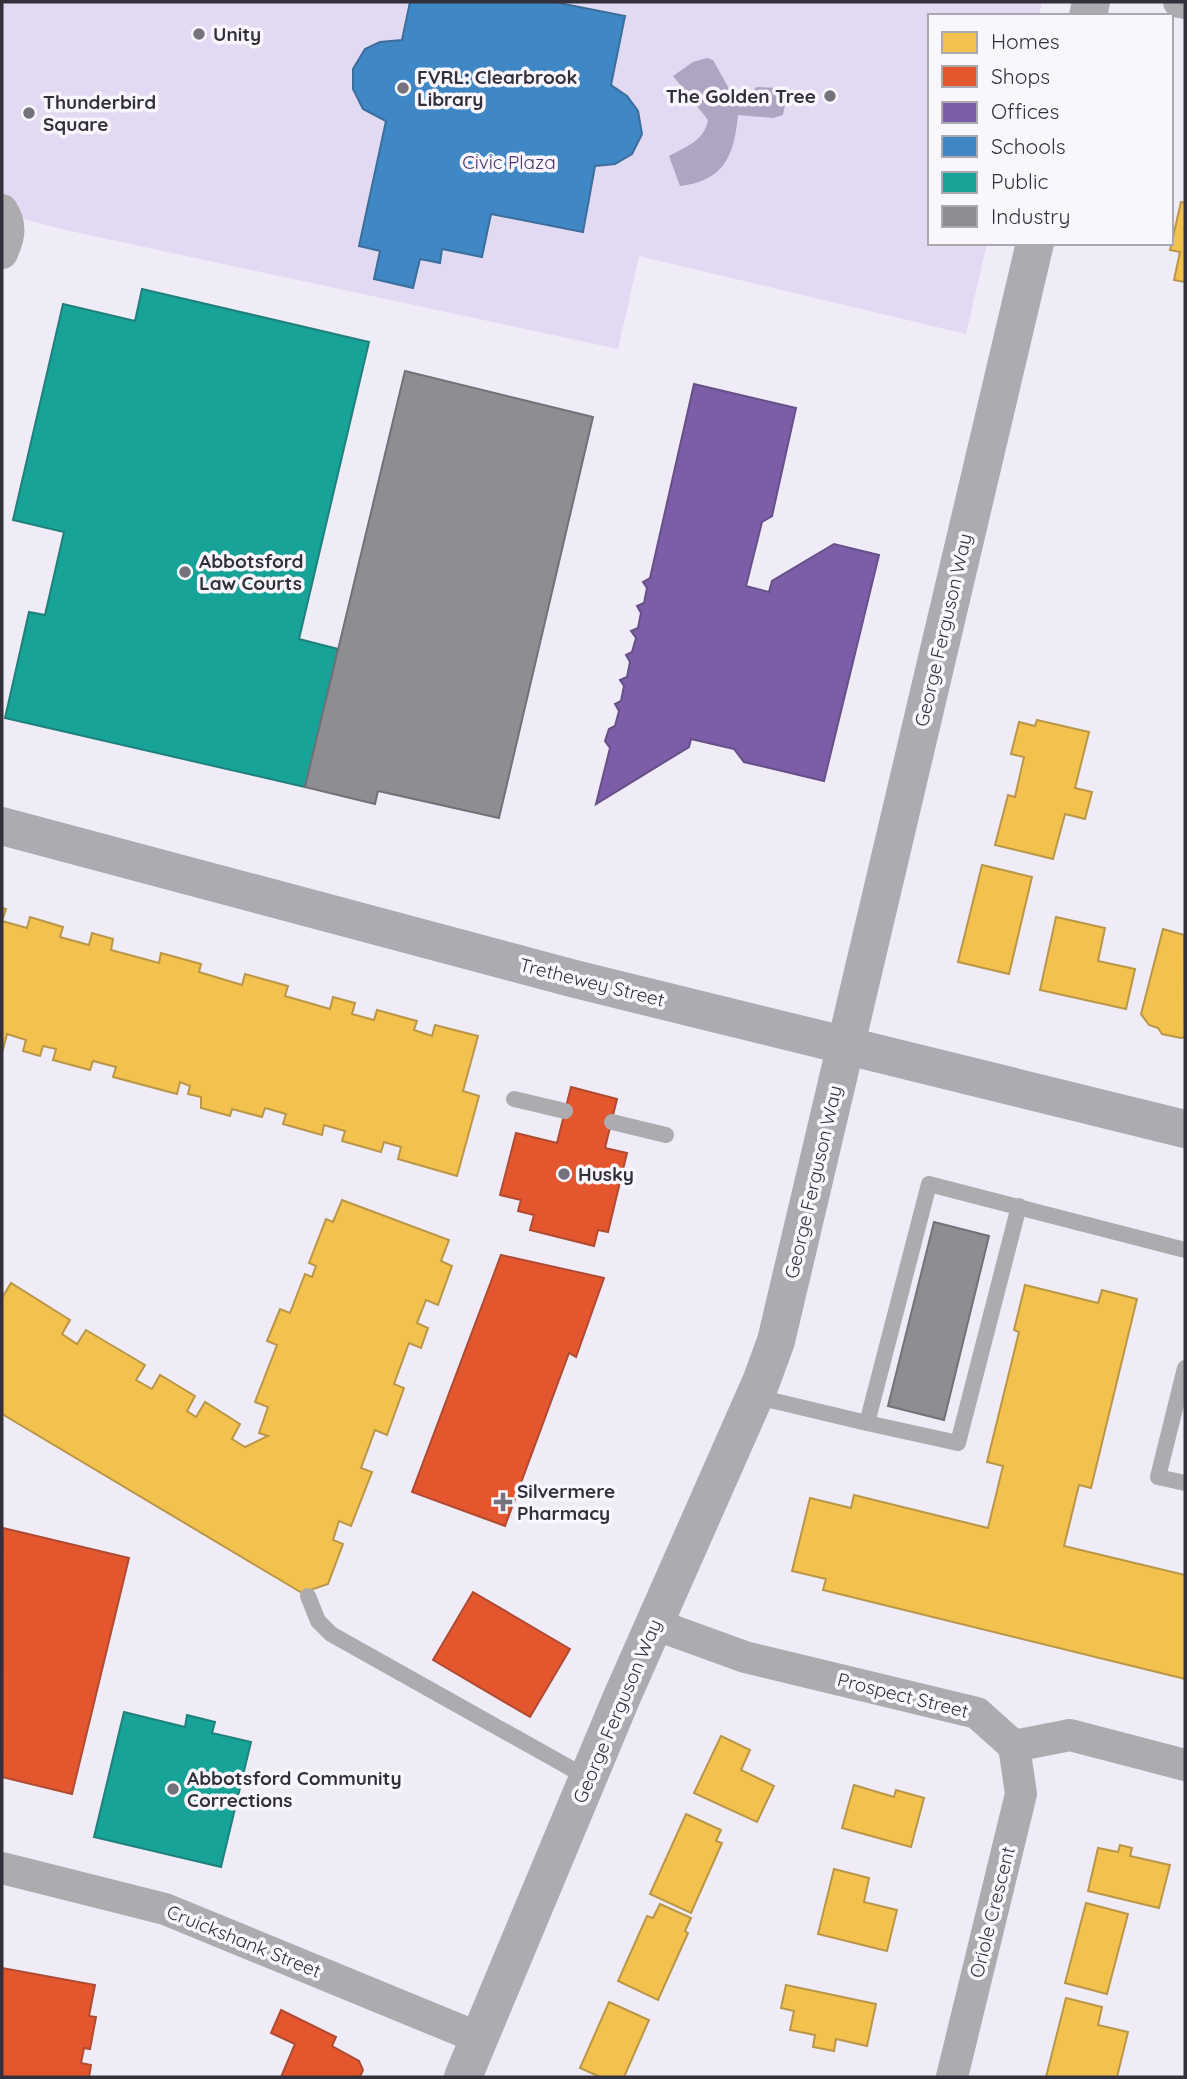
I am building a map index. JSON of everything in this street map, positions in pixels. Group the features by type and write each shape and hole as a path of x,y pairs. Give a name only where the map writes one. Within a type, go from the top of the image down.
{"main road":[{"name":"George Ferguson Way","path":"463,2077 776,1341 1035,245"},
{"name":"Trethewey Street","path":"2,826 552,973 1185,1129"}],"street":[{"path":"1179,2 1185,3"},
{"path":"2,211 8,221 9,237 2,253"},
{"name":"Prospect Street","path":"654,1624 746,1657 977,1713 1014,1746"},
{"path":"1014,1746 1070,1735 1185,1765"},
{"name":"Oriole Crescent","path":"951,2077 1021,1794 1014,1746"},
{"name":"Cruickshank Street","path":"2,1868 165,1909 480,2038"}],"lane":[{"path":"514,1099 565,1111"},
{"path":"612,1122 666,1135"},
{"path":"867,1423 929,1184 1185,1250"},
{"path":"754,1396 958,1443 1019,1206"},
{"path":"1185,1368 1158,1477 1185,1483"},
{"path":"307,1596 318,1621 331,1634 589,1778"}],"green space":[{"name":"Civic Plaza","path":"2,2 1042,2 1039,14 928,14 928,245 987,245 966,334 639,256 618,349 61,229 2,213"}],"shaded area":[{"path":"707,58 713,60 736,101 757,87 778,88 786,99 783,115 773,118 738,115 733,143 724,164 707,179 680,186 669,156 699,138 708,120 673,76 693,62"}],"building: Homes":[{"path":"1181,202 1185,203 1185,282 1174,280 1180,252 1170,250"},
{"path":"1037,720 1089,732 1075,788 1092,792 1085,819 1065,814 1053,859 995,845 1008,795 1015,797 1024,757 1011,754 1019,722 1035,726"},
{"path":"982,865 1032,877 1009,974 958,962"},
{"path":"30,917 63,927 60,937 89,945 92,933 113,939 111,950 159,963 161,953 201,964 199,972 242,985 245,974 288,986 285,996 330,1009 333,997 355,1003 352,1014 374,1020 377,1010 417,1021 414,1030 432,1036 435,1025 478,1036 463,1091 479,1096 457,1176 398,1159 401,1147 384,1142 381,1152 342,1141 345,1131 324,1125 322,1135 283,1124 286,1114 265,1108 262,1117 232,1109 230,1116 201,1108 201,1097 188,1094 190,1086 180,1082 177,1094 113,1077 116,1067 93,1061 90,1070 53,1060 56,1049 43,1046 40,1056 23,1051 26,1040 7,1034 2,1053 2,921 27,928"},
{"path":"1056,917 1105,928 1098,961 1135,969 1126,1009 1040,990"},
{"path":"1163,929 1184,935 1185,1037 1181,1038 1162,1034 1158,1028 1149,1025 1141,1014"},
{"path":"342,1200 449,1240 441,1261 452,1266 438,1305 426,1300 417,1323 428,1328 421,1348 409,1343 394,1384 404,1388 387,1435 375,1430 361,1468 372,1472 351,1526 339,1521 333,1540 343,1544 328,1584 302,1593 2,1414 2,1298 11,1283 70,1320 62,1334 77,1344 86,1330 145,1365 136,1380 152,1389 160,1375 195,1396 187,1411 196,1417 205,1402 240,1424 232,1439 245,1447 268,1436 259,1433 268,1407 255,1402 277,1345 267,1341 280,1309 290,1313 305,1274 312,1277 316,1266 309,1263 326,1219 333,1222"},
{"path":"1025,1285 1098,1303 1102,1290 1137,1299 1091,1488 1079,1485 1064,1546 1185,1575 1185,1679 823,1590 826,1579 792,1571 810,1498 851,1508 854,1495 988,1528 1003,1466 987,1462 1019,1332 1014,1330"},
{"path":"721,1736 750,1750 741,1770 774,1786 757,1822 694,1793"},
{"path":"854,1785 894,1797 896,1790 924,1798 911,1847 842,1828"},
{"path":"686,1814 721,1830 716,1841 722,1843 691,1913 650,1894"},
{"path":"1120,1845 1132,1848 1130,1856 1170,1865 1159,1908 1088,1891 1098,1848 1118,1852"},
{"path":"834,1869 869,1878 864,1902 897,1910 887,1951 818,1934"},
{"path":"1086,1903 1128,1914 1107,1994 1065,1983"},
{"path":"660,1904 691,1918 685,1931 688,1933 658,2000 618,1981 647,1916 653,1918"},
{"path":"786,1985 876,2004 867,2046 836,2039 834,2051 813,2047 815,2035 790,2030 794,2011 781,2008"},
{"path":"1066,1998 1102,2007 1098,2025 1128,2032 1117,2077 1046,2077"},
{"path":"609,2002 649,2020 624,2077 600,2077 580,2068"}],"building: Shops":[{"name":"Husky","path":"571,1087 617,1099 605,1148 627,1153 608,1232 598,1230 594,1246 530,1230 534,1215 518,1211 521,1200 500,1195 516,1133 557,1143"},
{"path":"501,1255 604,1278 576,1357 569,1353 505,1526 412,1492"},
{"path":"3,1528 129,1558 72,1794 2,1777"},
{"path":"473,1592 570,1649 530,1717 433,1660"},
{"path":"2,1968 95,1985 89,2016 96,2017 90,2049 84,2048 81,2063 91,2065 89,2077 2,2077"},
{"path":"281,2010 336,2037 332,2046 359,2061 363,2070 360,2077 281,2077 295,2044 271,2033"}],"building: Offices":[{"path":"694,384 796,408 772,516 762,522 746,586 769,592 772,581 834,544 879,555 824,781 744,762 734,749 691,739 689,747 596,804 610,748 605,741 609,729 615,726 619,711 615,704 621,701 624,686 620,680 627,677 630,662 626,655 632,652 636,638 631,631 638,628 641,613 637,606 644,603 647,588 643,582 650,578"}],"building: Schools":[{"path":"410,2 554,2 625,16 611,85 627,96 638,111 642,134 632,154 615,164 595,166 583,232 491,214 482,257 442,249 440,263 420,259 413,288 374,279 380,251 359,246 386,121 363,109 353,89 353,69 365,49 380,42 402,40"}],"building: Public":[{"name":"Abbotsford Law Courts","path":"142,289 369,342 299,639 338,649 305,787 5,718 29,612 45,615 64,532 13,520 63,304 135,321"},
{"name":"Abbotsford Community Corrections","path":"124,1712 185,1727 187,1715 215,1722 212,1733 251,1742 221,1867 94,1837"}],"building: Industry":[{"path":"405,371 593,417 499,818 378,791 375,804 305,787"},
{"path":"934,1222 989,1236 944,1420 888,1406"}],"place":[{"name":"Unity","path":"199,34"},
{"name":"FVRL: Clearbrook Library","path":"403,88"},
{"name":"The Golden Tree","path":"830,96"},
{"name":"Thunderbird Square","path":"29,113"},
{"name":"Abbotsford Law Courts","path":"185,572"},
{"name":"Husky","path":"564,1174"},
{"name":"Silvermere Pharmacy","path":"503,1502"},
{"name":"Abbotsford Community Corrections","path":"173,1789"}]}
